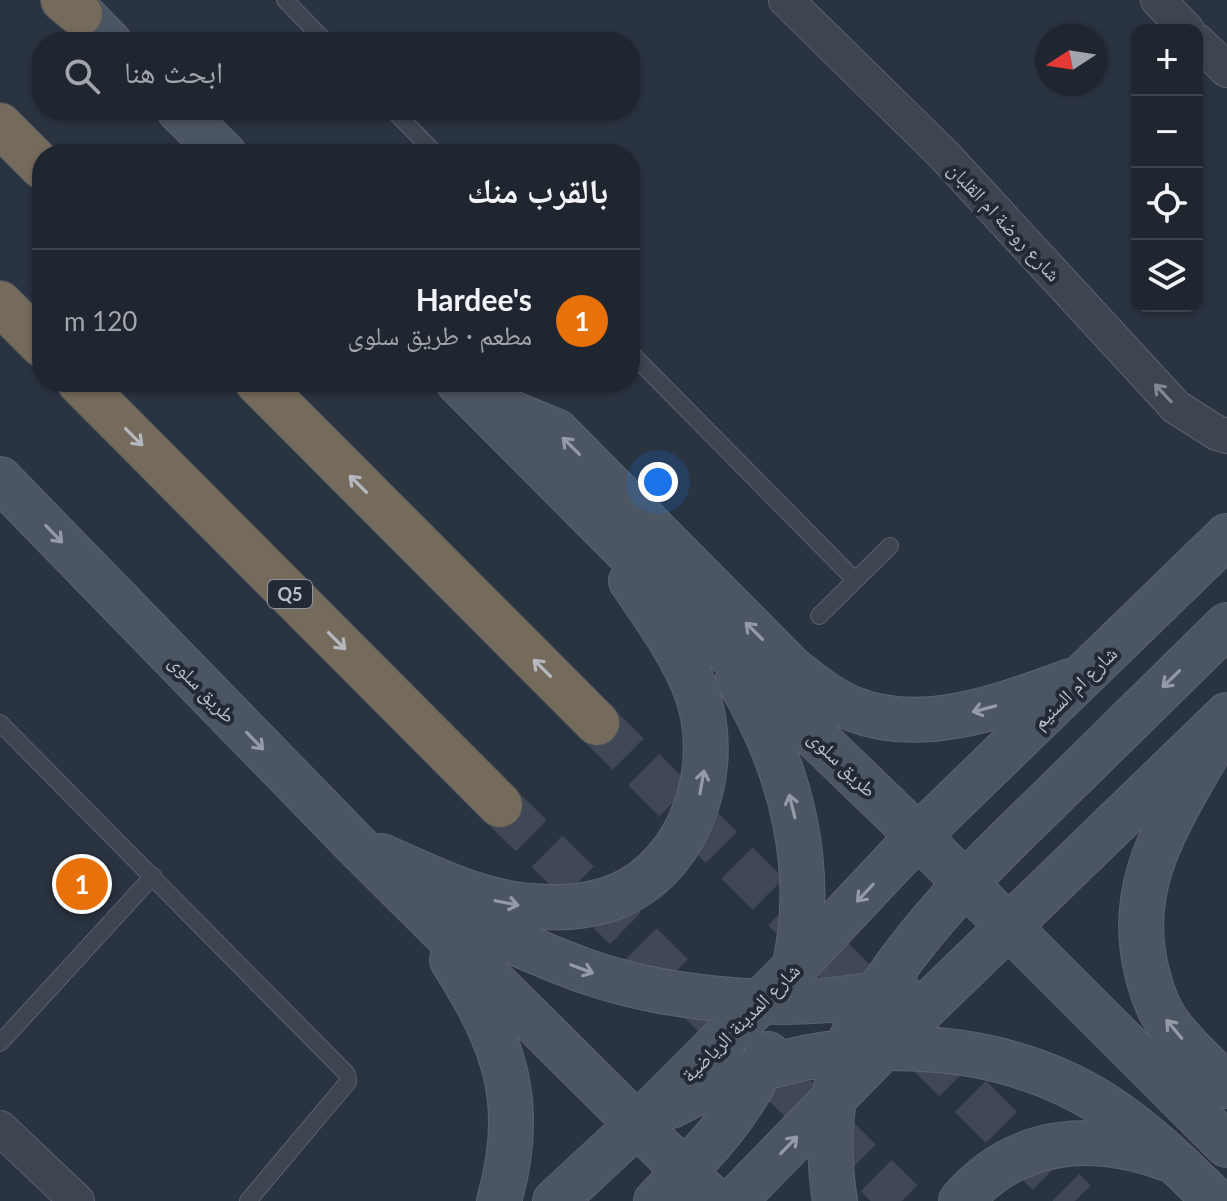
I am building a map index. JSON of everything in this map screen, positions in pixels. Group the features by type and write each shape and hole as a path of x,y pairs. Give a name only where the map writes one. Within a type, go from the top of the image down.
{"highway":[{"path":"0,125 32,157"},
{"path":"0,303 32,335"},
{"name":"Q5","path":"89,392 500,805"},
{"path":"267,392 597,723"}],"main road":[{"path":"189,120 214,144"},
{"name":"طريق سلوى","path":"468,392 717,642 1010,926 1227,1145"},
{"path":"470,392 556,431 791,668 825,694 853,709 908,719 944,717 986,709 1084,677"},
{"name":"طريق سلوى","path":"0,479 356,845 637,1125 684,1191"},
{"path":"356,845 482,897 505,903 556,907 590,904 621,894 652,874 677,845 688,827 703,787 705,741 696,691 645,601 572,495"},
{"name":"شارع ام السنيم","path":"918,836 1227,536"},
{"path":"865,1049 877,993 915,941 965,882 1227,625"},
{"path":"684,1191 709,1148 740,1109 762,1067 781,989 800,943 803,892 793,810 770,739 717,642"},
{"path":"734,1201 834,1099 865,1049 1010,926 1227,716"},
{"path":"1227,716 1158,845 1143,892 1140,924 1153,995 1167,1023 1227,1086"},
{"name":"شارع المدينة الرياضية","path":"555,1201 781,989 918,836"},
{"path":"407,895 587,971 627,984 711,997 781,989 877,993 937,975 1010,926"},
{"path":"407,895 460,972 503,1062 513,1116 510,1158 499,1201"},
{"path":"637,1125 707,1088 762,1067 865,1049 977,1057 1047,1076 1114,1112 1178,1163 1216,1201"},
{"path":"834,1099 831,1156 835,1201"},
{"path":"961,1201 989,1173 1037,1148 1063,1144 1107,1144 1148,1152 1178,1163"}],"street":[{"name":"شارع روضة ام القلبان","path":"786,0 944,155 1176,407 1227,436"},
{"path":"1158,0 1181,24"},
{"path":"1203,47 1227,70"},
{"path":"0,1128 77,1201"}],"lane":[{"path":"285,0 316,32"},
{"path":"403,120 426,144"},
{"path":"640,362 855,580"},
{"path":"819,616 890,546"},
{"path":"0,723 347,1074 348,1082 248,1201"},
{"path":"0,1043 153,876"}],"tunnel":[{"path":"597,723 1075,1201"},
{"path":"500,805 902,1201"}],"place":[{"name":"Hardee's","path":"82,884"}]}
